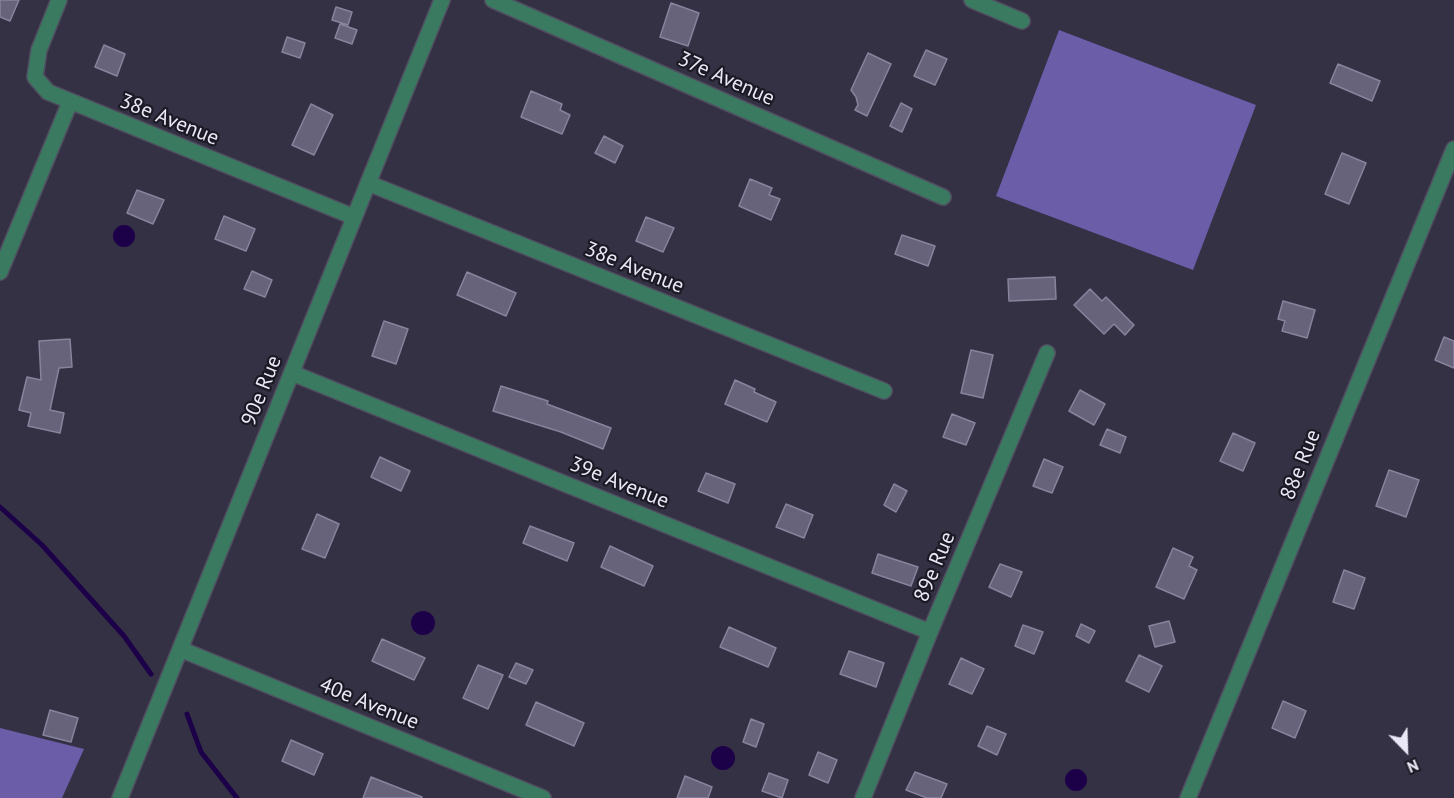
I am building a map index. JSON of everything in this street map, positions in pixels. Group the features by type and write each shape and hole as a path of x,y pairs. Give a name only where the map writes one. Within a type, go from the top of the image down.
{"street":[{"name":"38e Avenue","path":"59,0 39,50 36,77 48,92 354,217"},
{"name":"90e Rue","path":"120,798 442,0"},
{"name":"37e Avenue","path":"493,0 943,197"},
{"path":"972,0 1022,21"},
{"path":"0,272 70,102"},
{"name":"88e Rue","path":"1188,798 1454,149"},
{"name":"38e Avenue","path":"368,183 884,391"},
{"name":"89e Rue","path":"863,798 1047,353"},
{"name":"39e Avenue","path":"292,373 930,632"},
{"name":"40e Avenue","path":"180,649 543,798"}],"shaded area":[{"path":"1059,30 1256,105 1193,270 996,196"},
{"path":"124,225 132,228 135,236 132,244 124,247 116,244 113,236 116,228"},
{"path":"423,611 431,615 435,623 431,631 423,635 415,631 411,623 415,615"},
{"path":"0,728 84,749 62,798 0,798"},
{"path":"718,746 728,746 735,753 735,763 728,770 718,770 711,763 711,753"},
{"path":"1072,769 1080,769 1087,776 1087,784 1080,791 1072,791 1065,784 1065,776"}],"building":[{"path":"0,0 19,0 10,21 0,17"},
{"path":"671,3 699,13 688,46 660,37"},
{"path":"336,7 352,12 348,25 332,20"},
{"path":"340,24 357,30 352,44 335,38"},
{"path":"287,37 305,43 300,58 282,52"},
{"path":"104,45 125,54 117,76 95,67"},
{"path":"926,50 947,59 935,85 914,76"},
{"path":"868,53 891,64 867,116 855,110 858,105 851,90"},
{"path":"1338,64 1380,81 1372,101 1330,83"},
{"path":"531,91 562,104 560,110 570,115 562,134 521,117"},
{"path":"901,103 912,109 902,132 890,126"},
{"path":"311,104 333,115 314,155 292,145"},
{"path":"604,136 623,146 615,163 595,153"},
{"path":"1342,153 1366,163 1349,204 1325,194"},
{"path":"750,179 772,188 769,195 780,199 771,220 739,206"},
{"path":"137,190 164,200 153,224 127,213"},
{"path":"224,216 255,229 246,251 215,239"},
{"path":"646,217 674,228 663,252 636,241"},
{"path":"902,235 935,246 928,266 895,254"},
{"path":"252,271 272,280 265,297 244,289"},
{"path":"467,272 516,293 506,316 457,295"},
{"path":"1055,277 1056,299 1009,301 1008,279"},
{"path":"1090,289 1102,301 1106,297 1134,325 1125,335 1114,324 1104,334 1074,305"},
{"path":"1283,301 1315,310 1307,338 1282,331 1285,321 1278,319"},
{"path":"384,321 408,329 396,364 372,356"},
{"path":"1444,337 1454,341 1454,368 1435,360"},
{"path":"70,339 72,367 59,368 50,410 64,413 60,433 28,426 31,413 19,410 27,377 41,380 39,341"},
{"path":"971,350 993,355 983,398 961,393"},
{"path":"735,380 776,402 767,422 725,404"},
{"path":"501,386 548,401 547,404 611,428 603,449 561,432 493,411"},
{"path":"1080,390 1105,404 1094,425 1069,411"},
{"path":"952,414 975,423 966,445 943,437"},
{"path":"1107,429 1126,437 1120,453 1100,445"},
{"path":"1233,433 1255,443 1243,471 1220,461"},
{"path":"380,457 410,471 401,491 371,477"},
{"path":"1044,459 1063,467 1052,493 1033,486"},
{"path":"1389,470 1419,480 1406,517 1376,506"},
{"path":"706,473 735,484 728,503 698,491"},
{"path":"894,484 907,491 896,512 884,505"},
{"path":"786,504 813,515 804,538 776,527"},
{"path":"317,514 339,524 325,558 302,549"},
{"path":"530,526 574,543 567,561 523,543"},
{"path":"610,546 653,566 644,586 601,567"},
{"path":"1173,548 1193,557 1189,566 1197,570 1184,599 1156,587"},
{"path":"878,554 918,567 911,586 872,573"},
{"path":"1000,564 1022,572 1011,597 989,587"},
{"path":"1344,570 1365,578 1354,609 1333,602"},
{"path":"1169,621 1175,642 1155,647 1149,626"},
{"path":"1081,624 1095,631 1089,643 1076,636"},
{"path":"1023,625 1043,632 1034,654 1015,646"},
{"path":"729,627 776,648 768,667 720,647"},
{"path":"382,639 425,658 414,680 372,661"},
{"path":"849,651 884,663 876,687 840,674"},
{"path":"1139,655 1162,666 1149,692 1126,681"},
{"path":"961,658 984,669 972,694 949,684"},
{"path":"516,663 533,670 526,684 509,677"},
{"path":"478,665 503,675 488,709 463,698"},
{"path":"1283,701 1306,711 1295,738 1272,728"},
{"path":"536,702 584,723 574,746 526,725"},
{"path":"50,710 78,718 71,742 43,735"},
{"path":"751,719 764,724 756,747 743,742"},
{"path":"987,726 1006,734 997,755 978,746"},
{"path":"291,740 323,754 314,775 282,761"},
{"path":"818,752 837,760 828,783 809,775"},
{"path":"915,772 947,784 941,798 927,798 906,790"},
{"path":"769,773 788,780 782,798 762,791"},
{"path":"685,776 712,787 708,798 677,798"},
{"path":"371,777 422,797 422,798 363,798"}],"waterway":[{"path":"0,507 42,545 124,636 151,674"},
{"path":"187,714 201,752 237,798"}]}
